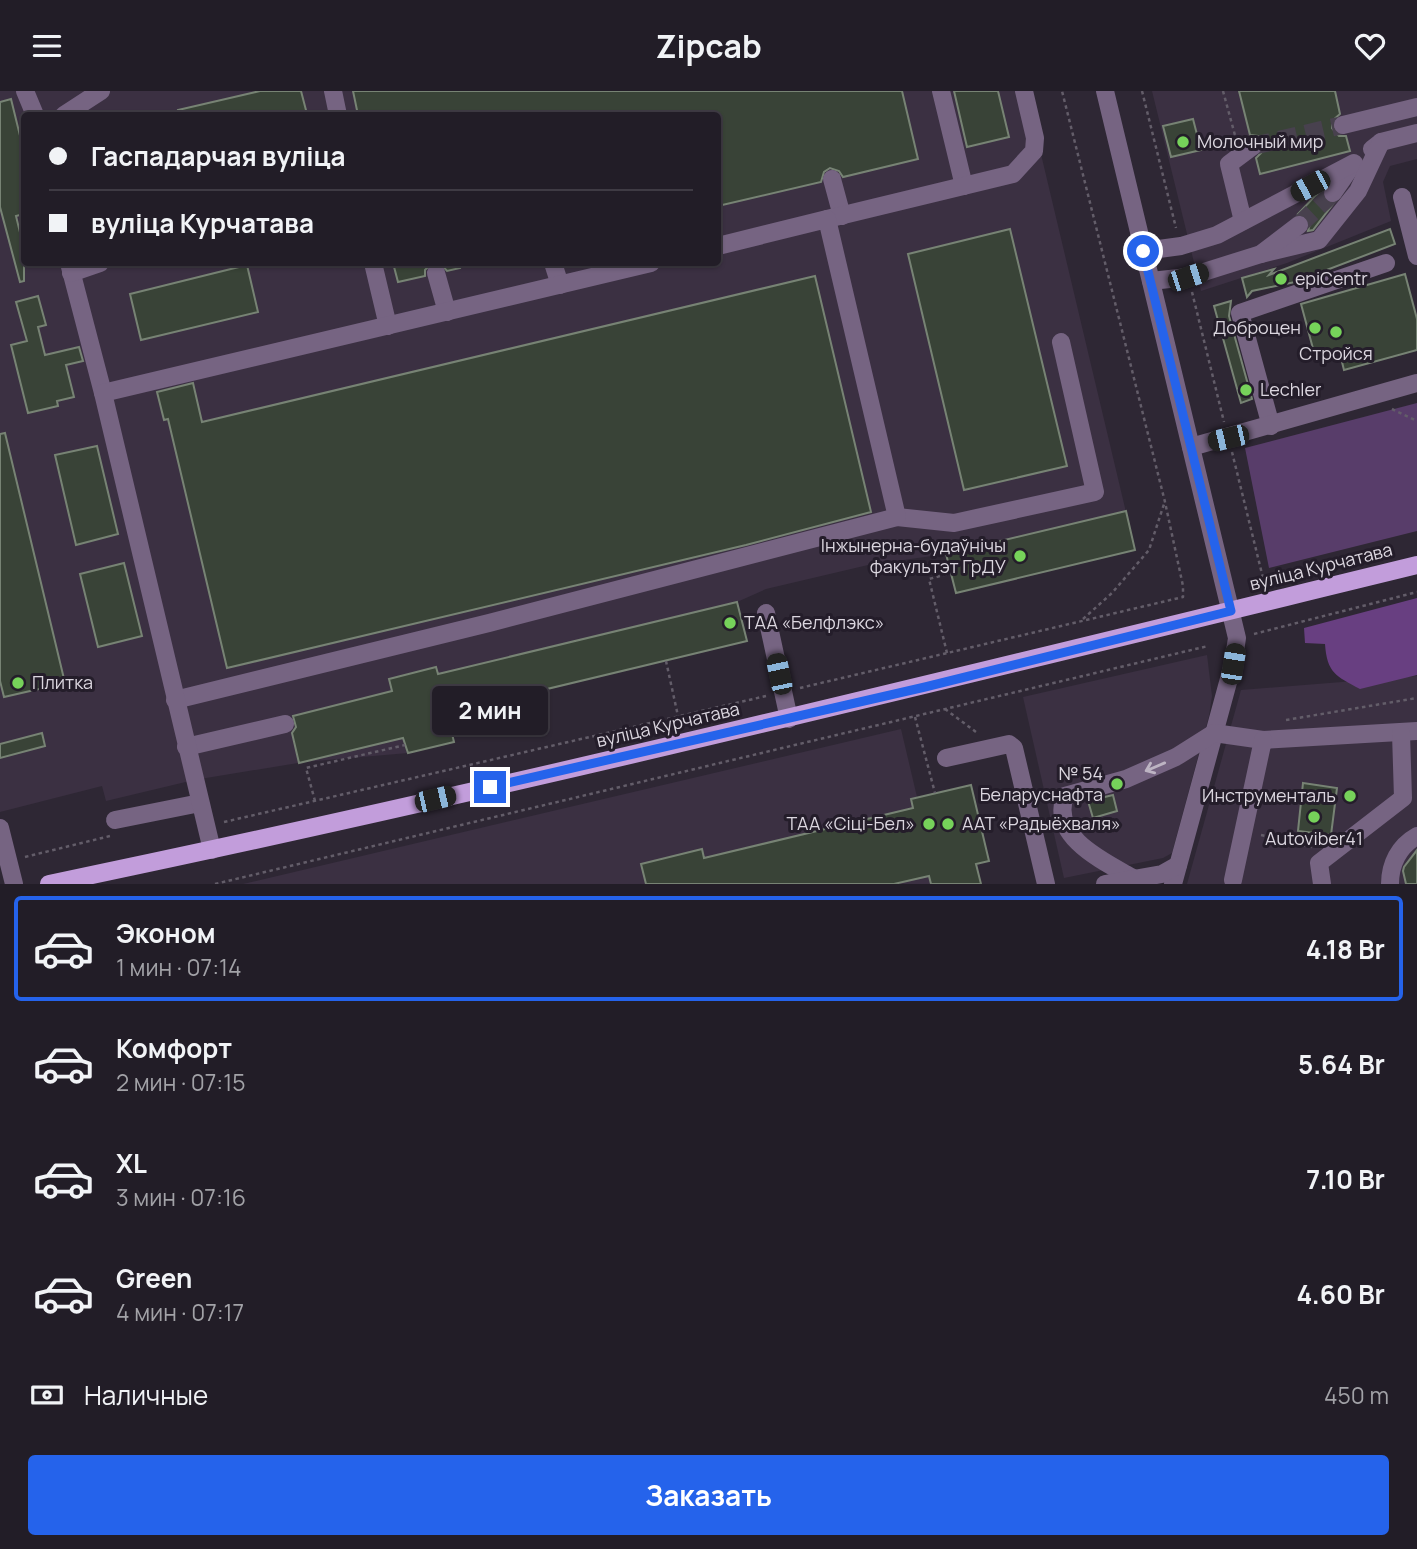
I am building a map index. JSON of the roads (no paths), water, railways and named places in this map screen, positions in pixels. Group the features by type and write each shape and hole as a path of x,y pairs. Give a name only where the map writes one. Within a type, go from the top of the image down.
{"main road":[{"name":"вуліца Курчатава","path":"48,884 212,850 789,719 1417,565"}],"street":[{"path":"25,91 34,112"},
{"path":"69,112 101,91"},
{"path":"333,91 336,112"},
{"path":"941,91 964,186"},
{"path":"721,245 1013,174 1034,151 1035,138 1024,91"},
{"path":"1105,91 1237,638 1233,664 1173,884"},
{"path":"1343,125 1417,107"},
{"path":"1143,251 1181,246 1217,235 1354,163 1381,142 1417,133"},
{"path":"1151,281 1188,277 1261,254 1319,240 1358,191 1381,142"},
{"path":"1243,221 1229,164 1247,151"},
{"path":"1333,193 1354,163"},
{"path":"832,179 834,218 897,517"},
{"path":"1402,197 1417,256"},
{"path":"1261,254 1299,225"},
{"path":"1271,426 1240,313 1387,263"},
{"path":"374,266 388,326"},
{"path":"554,266 559,285"},
{"path":"103,393 638,266"},
{"path":"70,268 103,393 212,850"},
{"path":"436,273 447,312"},
{"path":"176,700 502,620 897,517 954,523 1095,492 1061,342"},
{"path":"1191,447 1417,383"},
{"path":"766,613 789,719"},
{"path":"186,747 285,724"},
{"path":"1133,878 1082,846 1064,827 1060,809 1065,796 1126,779 1176,757 1214,733 1263,740 1409,732 1403,798 1319,863 1322,884"},
{"path":"1233,880 1263,740"},
{"path":"946,758 1009,744 1014,748 1046,884"},
{"path":"112,828 200,803"},
{"path":"0,828 14,884"},
{"path":"1390,884 1397,854 1417,837"},
{"path":"1105,884 1162,874 1178,865"}],"tunnel":[{"path":"1253,146 1343,125"},
{"path":"1299,225 1333,193"}],"place":[{"name":"Молочный мир","path":"1183,142"},
{"name":"epiCentr","path":"1281,279"},
{"name":"Доброцен","path":"1315,328"},
{"name":"Стройся","path":"1336,332"},
{"name":"Lechler","path":"1246,390"},
{"name":"Інжынерна-будаўнічы факультэт ГрДУ","path":"1020,556"},
{"name":"ТАА «Белфлэкс»","path":"730,623"},
{"name":"Плитка","path":"18,683"},
{"name":"№ 54 Беларуснафта","path":"1117,784"},
{"name":"Инструменталь","path":"1350,796"},
{"name":"Autoviber41","path":"1314,817"},
{"name":"ТАА «Сіці-Бел»","path":"929,824"},
{"name":"ААТ «Радыёхваля»","path":"948,824"}]}
